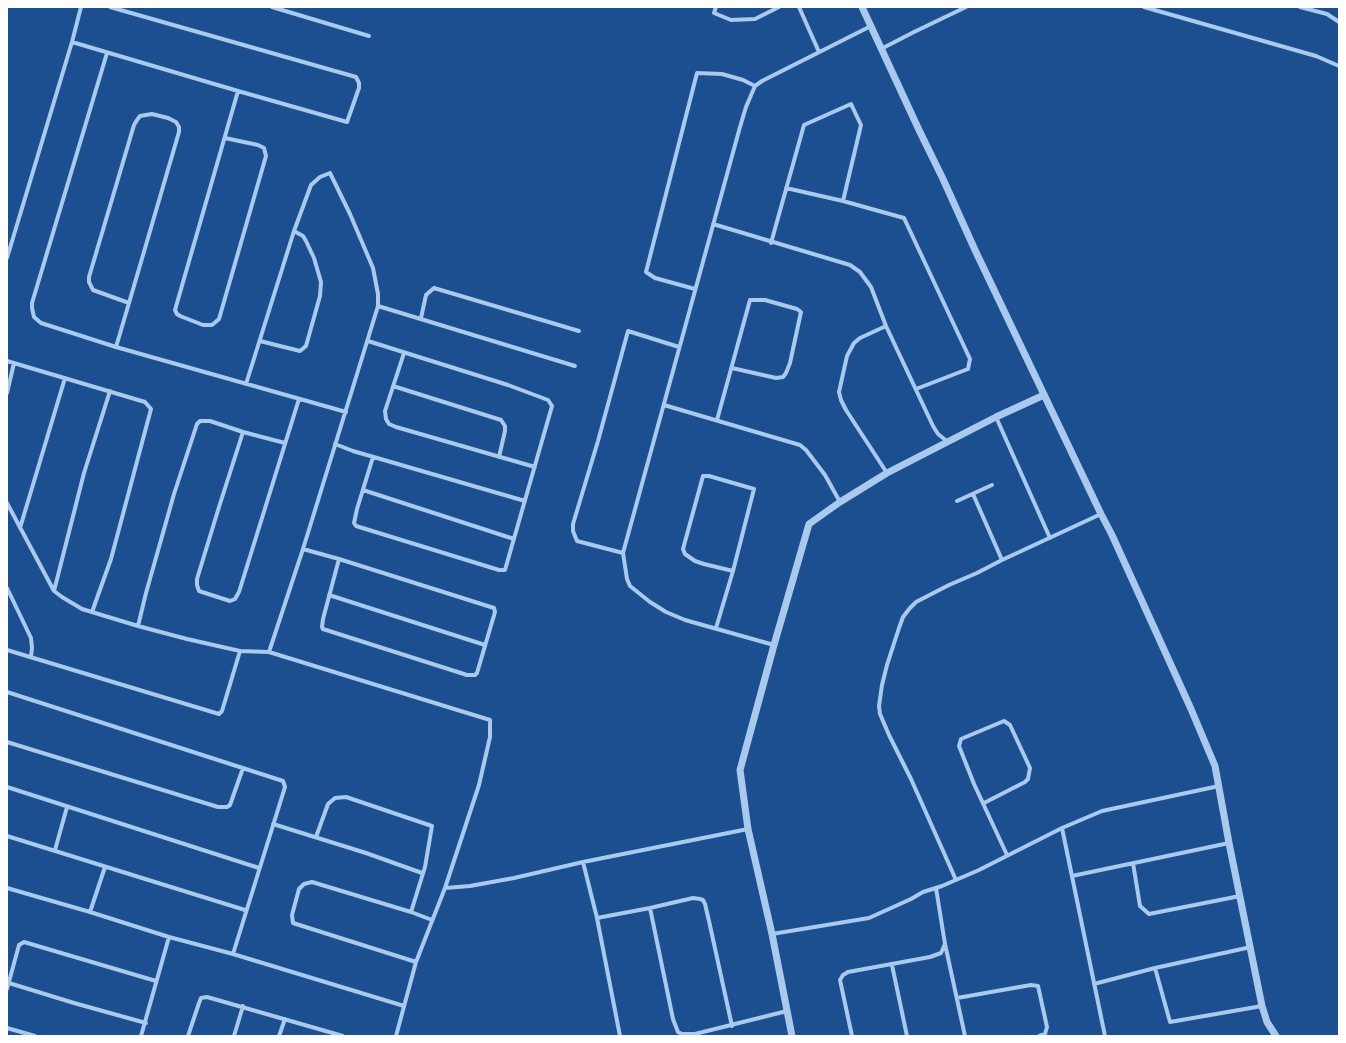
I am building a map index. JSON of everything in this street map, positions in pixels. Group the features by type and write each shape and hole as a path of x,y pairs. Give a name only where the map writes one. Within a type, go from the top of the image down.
{"street":[{"path":"7,258 72,42 81,7"},
{"path":"72,42 347,122 359,88 358,79 353,76 110,7"},
{"path":"272,7 369,36"},
{"path":"716,7 714,13 731,20 755,19 779,7"},
{"path":"799,7 818,52"},
{"path":"862,7 919,130 944,178 975,250 1044,396 1143,601 1215,766 1262,1006 1267,1022 1276,1036"},
{"path":"881,49 966,7"},
{"path":"1144,7 1316,56 1339,66"},
{"path":"1300,7 1327,14 1339,22"},
{"path":"774,645 666,612 639,595 630,586 627,579 623,552 746,107 755,86 818,52 871,26"},
{"path":"107,53 32,308 34,317 41,323 116,347 346,412"},
{"path":"695,289 655,278 646,272 697,73 722,74 743,80 755,86"},
{"path":"225,138 258,144 264,148 266,156 219,319 212,325 189,320 180,316 175,312 175,310 238,91"},
{"path":"771,243 804,125 851,104 861,125 843,201"},
{"path":"116,347 129,303 179,132 179,127 176,122 168,118 152,114 140,116 134,125 89,277 89,282 93,290 129,303"},
{"path":"246,384 294,231 311,186 320,177 330,173 350,214 373,268 378,294 378,306 304,549 269,652"},
{"path":"786,188 843,201 904,218 970,359 968,369 916,389"},
{"path":"713,224 771,243 812,253 850,266 860,272 871,287 886,326 933,426 938,434 948,442"},
{"path":"260,341 300,351 306,346 320,296 321,282 314,258 306,241 303,236 294,231"},
{"path":"421,318 426,295 434,288 579,331"},
{"path":"717,420 750,300 765,300 797,309 801,312 790,363 786,374 782,377 776,378 732,368"},
{"path":"378,306 575,366"},
{"path":"886,326 860,338 854,343 847,356 839,392 846,410 887,473"},
{"path":"623,552 577,541 573,531 573,524 598,441 628,331 679,347"},
{"path":"368,341 508,385 548,400 552,406 506,569 501,571 357,528 354,525 354,521 373,457"},
{"path":"404,353 385,415 386,419 392,426 535,468"},
{"path":"7,361 145,402 151,409 111,559 92,612"},
{"path":"7,394 14,363"},
{"path":"20,528 65,378"},
{"path":"393,386 501,420 504,423 505,431 499,457"},
{"path":"54,591 84,473 110,391"},
{"path":"792,1036 772,934 748,829 740,770 808,524 887,473 996,417 1044,396"},
{"path":"243,432 197,579 199,591 226,600 235,599 239,592 299,399"},
{"path":"664,405 800,445 806,450 821,470 840,502"},
{"path":"996,417 1050,538"},
{"path":"138,626 144,599 174,494 197,424 200,420 210,421 243,432 285,443"},
{"path":"335,444 353,451 525,501"},
{"path":"716,628 733,571 754,489 708,476 703,476 683,549 684,554 695,561 733,571"},
{"path":"957,502 992,485"},
{"path":"362,490 514,539"},
{"path":"973,494 1002,560"},
{"path":"7,503 54,591 72,604 92,612 138,626 240,651 269,652 490,720 490,737 479,785 445,888 416,962 396,1036"},
{"path":"956,880 911,779 883,722 879,706 887,665 903,617 916,602 942,588 1101,514"},
{"path":"304,549 339,559 494,608 495,612 477,673 475,675 471,675 326,631 322,627 339,559"},
{"path":"7,588 31,638 31,657"},
{"path":"329,595 485,645"},
{"path":"7,650 219,714 222,711 240,651"},
{"path":"7,692 283,781 285,787 245,910 233,954"},
{"path":"984,803 1025,782 1028,778 1030,768 1010,725 1004,722 961,739 959,746 984,803 1007,855"},
{"path":"7,742 218,807 227,807 230,805 243,768"},
{"path":"772,934 869,918 923,892 979,870 1062,828 1102,811 1219,786"},
{"path":"7,787 259,868"},
{"path":"316,837 328,804 335,798 346,797 432,826 422,873 411,912"},
{"path":"55,850 67,807"},
{"path":"273,824 366,853 422,873"},
{"path":"1062,828 1105,1036"},
{"path":"445,888 457,888 493,882 583,862 748,829"},
{"path":"7,836 245,910"},
{"path":"1072,876 1229,843"},
{"path":"583,862 597,918 620,1036"},
{"path":"1133,863 1140,906 1149,914 1240,896"},
{"path":"90,912 105,867"},
{"path":"416,962 293,923 292,914 299,889 304,884 312,882 411,912 432,920"},
{"path":"7,888 404,1006"},
{"path":"936,888 945,944 965,1036"},
{"path":"597,918 693,898 703,900 732,1026"},
{"path":"650,908 673,1019 676,1029 682,1034 689,1035 732,1026 787,1011"},
{"path":"141,1036 169,937"},
{"path":"7,989 20,945 24,942 156,981"},
{"path":"852,1036 840,980 843,975 848,972 892,965 936,955 940,953 945,944"},
{"path":"1094,984 1155,968 1251,947"},
{"path":"892,965 907,1036"},
{"path":"1155,968 1170,1022 1262,1006"},
{"path":"9,983 74,1004 146,1022"},
{"path":"957,998 1031,985 1038,986 1047,1027 1045,1034 1039,1036"},
{"path":"188,1036 197,1007 201,998 204,997 243,1006 342,1036"},
{"path":"234,1036 243,1006"},
{"path":"279,1036 285,1019"},
{"path":"7,1028 35,1036"},
{"path":"323,1036 325,1031"}]}
